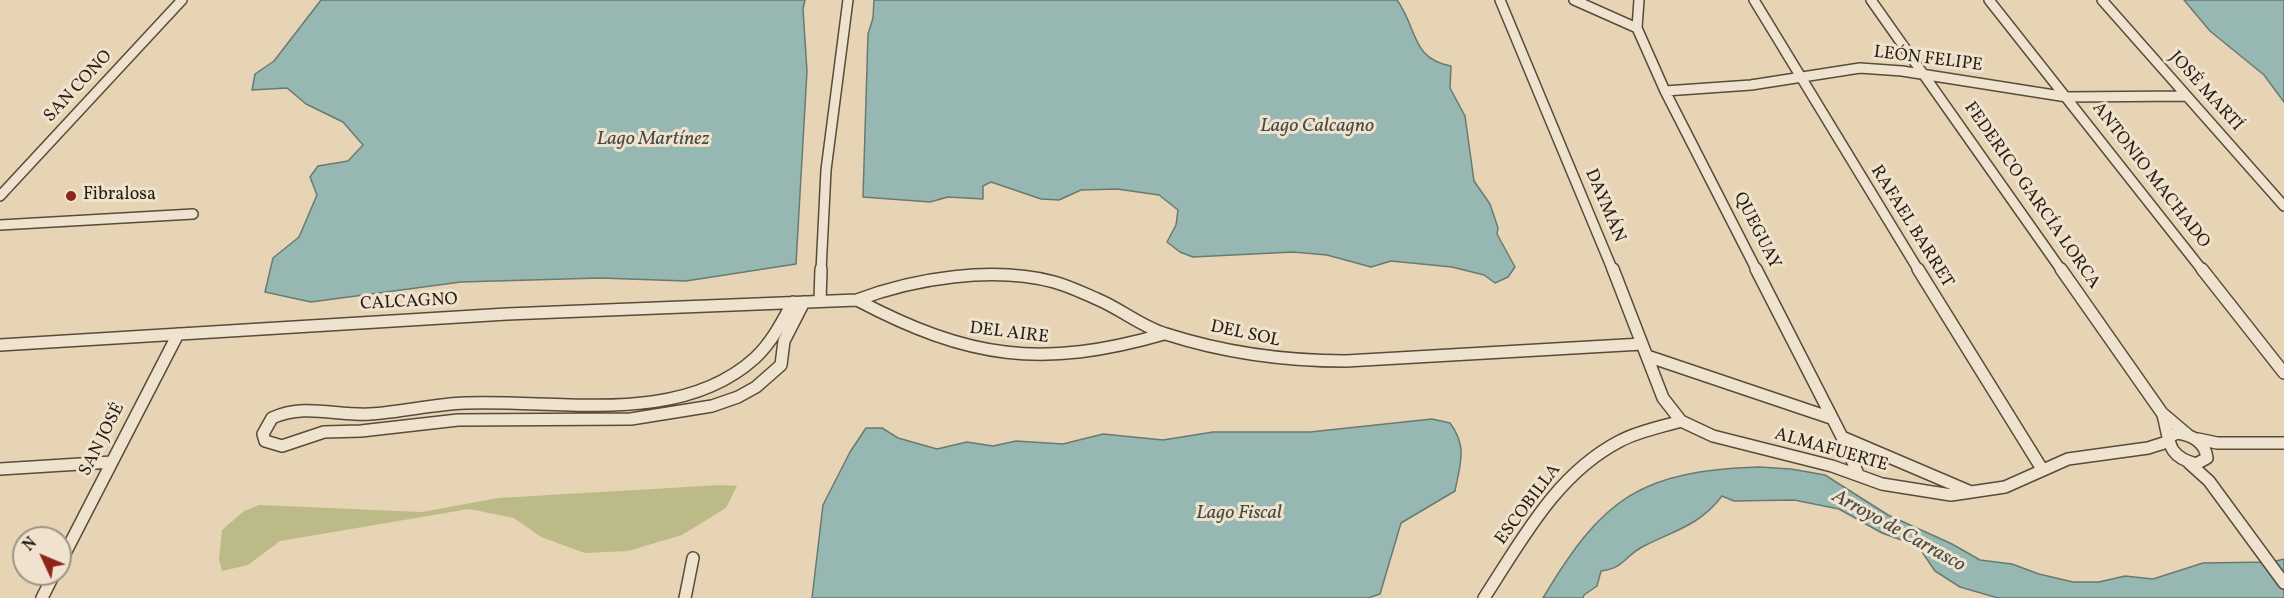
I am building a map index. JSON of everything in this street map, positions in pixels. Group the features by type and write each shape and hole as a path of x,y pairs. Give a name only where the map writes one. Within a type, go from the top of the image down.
{"street":[{"name":"SAN CONO","path":"0,196 182,0"},
{"path":"820,301 826,170 848,0"},
{"name":"DAYMÁN","path":"1500,0 1663,398 1681,421"},
{"path":"1574,0 1637,28"},
{"name":"QUEGUAY","path":"1639,0 1637,28 1665,91 1842,437 1858,474"},
{"name":"RAFAEL BARRET","path":"1754,0 1799,77 2042,469"},
{"name":"FEDERICO GARCÍA LORCA","path":"1871,0 2162,413 2203,445 2206,458"},
{"name":"ANTONIO MACHADO","path":"1989,0 2284,373"},
{"name":"JOSÉ MARTÍ","path":"2102,0 2284,206"},
{"name":"LEÓN FELIPE","path":"1665,91 1751,85 1860,68 1924,75 2067,97 2186,96"},
{"path":"0,225 193,214"},
{"name":"DEL SOL","path":"857,300 894,286 929,279 971,276 1014,277 1054,282 1100,300 1164,334 1256,356 1323,362 1642,344"},
{"name":"CALCAGNO","path":"0,345 496,314 857,300"},
{"name":"DEL AIRE","path":"857,300 900,324 928,335 985,351 1018,356 1058,357 1092,352 1126,346 1164,334"},
{"path":"799,302 784,341 781,365 756,387 712,405 631,419 458,420 361,431 324,432 282,446 265,441 263,434 272,418 300,409 369,414 464,403 634,404 707,388 754,359 774,337 799,302"},
{"name":"SAN JOSÉ","path":"72,540 178,334"},
{"name":"ALMAFUERTE","path":"1647,356 1831,418"},
{"path":"458,420 464,403"},
{"path":"631,419 634,404"},
{"name":"FEDERICO GARCÍA LORCA","path":"2162,413 2167,440"},
{"name":"ALMAFUERTE","path":"1681,421 1713,436 1858,474 1900,489 1951,495 2005,487 2068,459 2148,448 2177,433 2191,436"},
{"name":"ESCOBILLA","path":"1484,598 1560,489 1596,454 1627,438 1681,421"},
{"path":"2191,436 2217,443 2284,442"},
{"name":"ALMAFUERTE","path":"1842,437 1936,480 1975,493"},
{"path":"2167,440 2172,453 2209,481 2284,583"},
{"path":"2186,462 2206,458 2217,443"},
{"name":"ALMAFUERTE","path":"2148,448 2186,462"},
{"path":"2206,458 2209,481"},
{"path":"0,469 112,462"},
{"path":"685,598 693,558"}],"shaded area":[{"path":"721,485 737,486 726,508 682,535 628,551 585,553 541,537 514,518 469,509 280,541 248,565 222,571 219,559 222,530 244,511 259,505 422,512 498,498"}],"water":[{"name":"Lago Martínez","path":"321,0 805,0 803,9 807,71 796,264 686,281 600,278 461,282 311,302 265,292 273,258 299,237 317,195 310,177 318,166 348,161 363,145 343,122 306,104 287,88 252,90 255,74 274,61"},
{"name":"Lago Calcagno","path":"874,0 1397,0 1422,50 1438,62 1451,66 1450,88 1465,116 1474,181 1490,204 1498,228 1497,234 1515,267 1508,277 1495,283 1484,275 1452,267 1391,261 1371,267 1327,255 1293,252 1193,257 1180,252 1167,242 1176,225 1178,210 1159,195 1117,189 1081,190 1059,200 1041,199 991,182 983,186 983,199 948,197 930,202 863,197 868,34 873,18"},
{"path":"2184,0 2284,0 2284,102 2264,75 2210,31"},
{"name":"Lago Fiscal","path":"1432,419 1450,423 1459,440 1461,456 1455,491 1401,523 1380,594 1368,598 812,598 823,505 850,452 866,428 882,428 898,438 937,449 967,442 993,446 1016,441 1063,444 1103,434 1163,440 1213,432 1310,432"},
{"name":"Arroyo de Carrasco","path":"1759,467 1791,469 1825,475 1888,515 1952,544 1980,560 2012,564 2039,574 2073,582 2099,582 2125,576 2153,579 2203,563 2272,562 2284,559 2284,598 1998,598 1960,587 1935,571 1918,546 1882,533 1839,509 1794,500 1734,501 1722,496 1695,521 1637,550 1615,567 1601,571 1597,586 1583,598 1543,598 1585,535 1607,513 1629,496 1655,484 1684,475"}],"place":[{"name":"Fibralosa","path":"71,196"}]}
